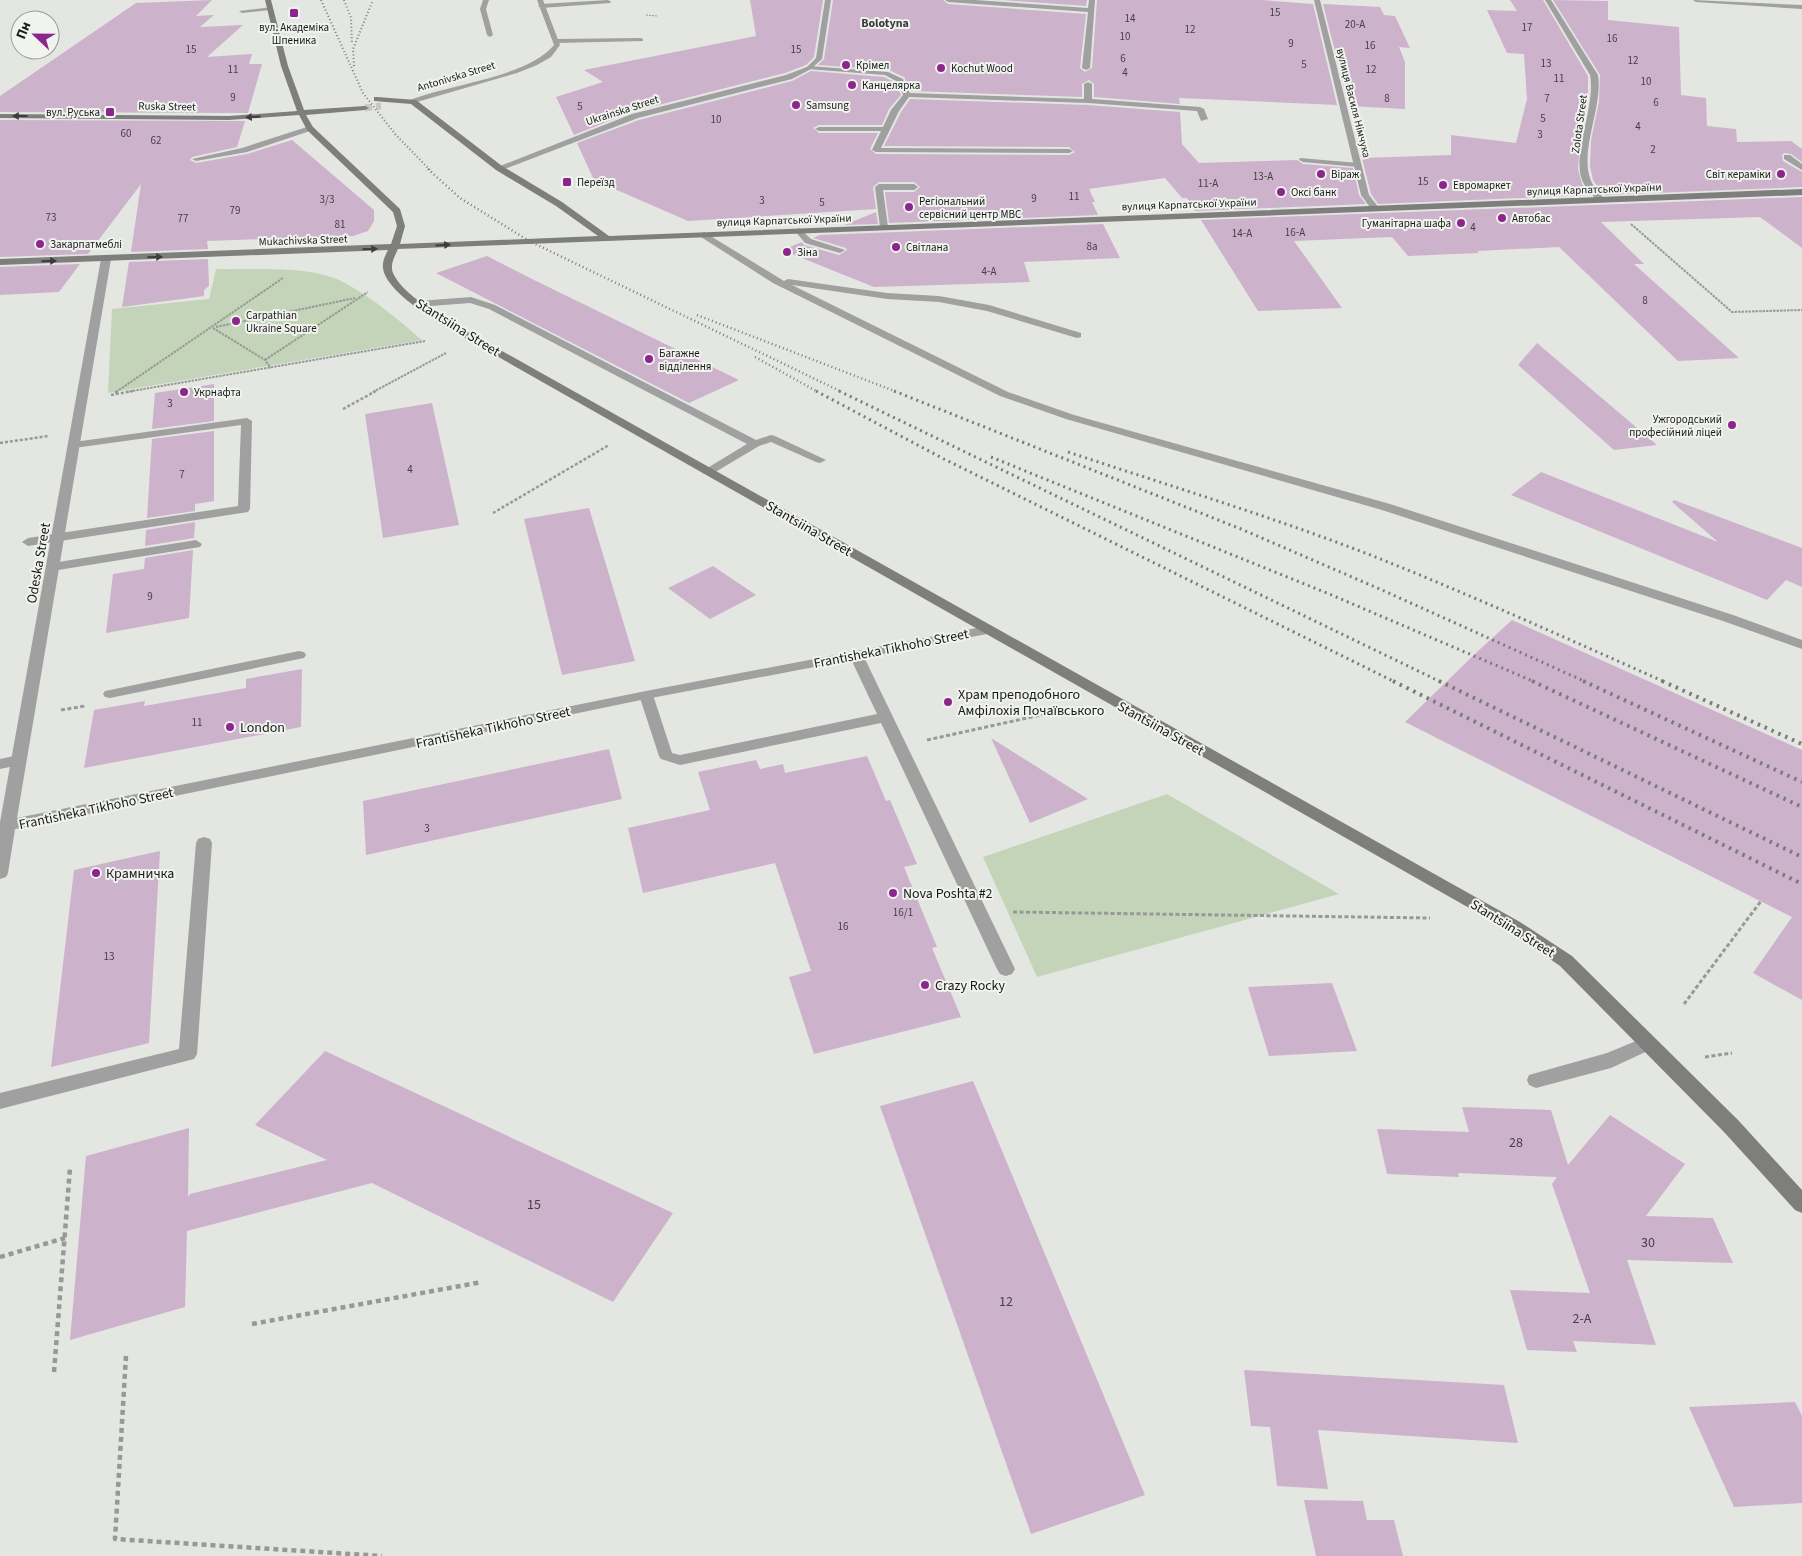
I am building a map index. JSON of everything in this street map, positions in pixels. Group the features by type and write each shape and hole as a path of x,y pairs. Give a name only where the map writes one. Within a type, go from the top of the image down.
{"main road":[{"path":"268,0 293,94 310,128 397,211 402,222 402,229 394,248"},
{"path":"379,102 396,100 413,102"},
{"name":"Antonivska Street","path":"413,102 499,168"},
{"name":"Ruska Street","path":"0,116 229,118 363,105"},
{"path":"499,168 559,204 607,238"},
{"name":"вулиця Карпатської України","path":"607,238 1802,192"},
{"name":"Mukachivska Street","path":"0,262 394,248 607,238"},
{"name":"Stantsiina Street","path":"394,248 387,266 388,275 396,286 418,304 476,340 1514,926 1566,961 1731,1126 1802,1204"}],"street":[{"path":"486,0 483,9 490,35"},
{"path":"809,68 819,59 828,0"},
{"path":"948,0 1090,10"},
{"path":"1086,68 1092,0"},
{"name":"вулиця Василя Німчука","path":"1317,0 1365,195 1375,208"},
{"name":"Zolota Street","path":"1548,0 1594,75 1596,86 1586,155 1585,176 1601,200"},
{"path":"1696,0 1802,6"},
{"path":"608,2 541,3 556,41 641,40"},
{"path":"242,10 270,8"},
{"name":"Antonivska Street","path":"413,102 424,96 531,65 552,54 557,44 556,41"},
{"path":"809,68 886,73 896,76 902,81 907,95"},
{"name":"Ukrainska Street","path":"499,168 635,116 789,78 809,68"},
{"path":"1088,84 1088,101"},
{"path":"907,95 1088,101 1200,109 1204,119"},
{"path":"907,95 895,110 876,150 1069,151"},
{"path":"196,159 244,150 310,128"},
{"path":"819,129 886,129"},
{"path":"1787,157 1802,168"},
{"path":"1303,160 1358,165"},
{"path":"884,227 879,187 914,187"},
{"path":"799,230 808,241 840,250"},
{"path":"704,235 776,281 1004,394 1070,417 1386,506 1728,618 1802,645"},
{"name":"Odeska Street","path":"0,873 4,826 19,760 106,259"},
{"path":"776,281 887,296 939,299 989,308 1077,335"},
{"path":"418,304 471,300 492,306 755,444"},
{"path":"75,438 216,417"},
{"path":"28,542 244,509 247,421 75,438"},
{"path":"708,472 755,444 771,438 820,460"},
{"path":"52,567 196,544"},
{"name":"Frantisheka Tikhoho Street","path":"4,826 646,696 987,630"},
{"path":"110,694 299,655"},
{"path":"856,655 1006,969"},
{"path":"646,696 666,756 680,760 886,717"},
{"path":"0,764 19,760"},
{"path":"0,1101 188,1054 204,842"},
{"path":"1536,1080 1611,1060 1648,1043"}],"path":[{"path":"1631,223 1732,312 1802,310"},
{"path":"114,394 290,273"},
{"path":"265,360 356,298 368,292"},
{"path":"212,328 356,298"},
{"path":"212,328 265,360 271,368"},
{"path":"82,401 433,340"},
{"path":"343,409 451,350"},
{"path":"0,443 75,438"},
{"path":"493,512 612,444"},
{"path":"900,746 1068,708"},
{"path":"1684,1004 1761,901"},
{"path":"979,912 1430,918"},
{"path":"1700,1058 1732,1053"},
{"path":"54,1372 70,1168"},
{"path":"0,1257 65,1238"},
{"path":"252,1324 482,1282"},
{"path":"126,1356 115,1538 382,1556"}],"green space":[{"path":"216,269 297,270 328,276 362,293 394,316 422,340 108,393 112,309 209,299"},
{"path":"1167,794 1339,894 1037,977 983,857"}],"building":[{"path":"212,0 196,16 214,15 200,27 243,25 207,57 252,54 249,64 262,64 248,113 0,112 0,96 53,60 60,60 60,55 136,3"},
{"path":"750,0 823,0 814,57 806,65 785,73 631,112 574,135 556,97 603,82 584,70 756,36"},
{"path":"833,0 943,0 948,4 1086,14 1080,68 1085,72 1092,68 1097,0 1261,0 1313,4 1337,105 1179,98 1180,104 1094,97 1094,84 1089,80 1082,84 1082,97 911,91 904,77 889,70 818,65 824,59"},
{"path":"1002,0 1087,0 1086,6"},
{"path":"1510,0 1543,0 1588,76 1588,100 1580,143 1578,169 1582,184 1590,195 1378,204 1371,194 1362,158 1451,155 1451,135 1516,143 1527,99 1524,54 1507,53 1487,10 1517,11"},
{"path":"1553,0 1608,1 1608,20 1679,27 1681,95 1706,98 1707,126 1736,129 1737,142 1791,141 1802,149 1802,162 1791,154 1784,153 1782,155 1783,161 1802,172 1802,187 1603,195 1593,180 1590,166 1591,141 1599,101 1600,75"},
{"path":"1323,4 1380,7 1384,15 1395,16 1410,48 1399,47 1405,62 1405,109 1349,106"},
{"path":"811,71 884,77 896,83 901,95 889,109 882,125 819,125 813,128 819,133 878,133 870,149 876,154 1069,155 1075,152 1069,147 884,146 901,112 910,99 1088,105 1180,112 1182,144 1199,163 1297,160 1303,164 1353,168 1359,195 1366,204 1195,211 1187,198 1182,198 1165,178 1089,189 1098,215 889,223 885,192 914,192 920,187 914,182 879,182 873,187 876,209 688,221 594,180 577,143 639,120 792,81"},
{"path":"0,120 245,121 237,147 192,157 190,160 196,163 247,154 292,140 374,210 374,221 368,231 353,236 207,241 208,249 131,252 141,184 88,254 0,257"},
{"path":"1802,197 1802,248 1760,217 1601,222 1644,264 1634,264 1739,358 1678,361 1559,247 1408,256 1392,237 1294,241 1342,308 1258,311 1201,220"},
{"path":"876,212 878,224 844,225"},
{"path":"1103,224 1120,258 1024,262 1030,282 874,287 782,250 802,242 804,245 839,255 847,250 846,248 813,238 820,235"},
{"name":"Багажне відділення","path":"487,256 739,380 689,403 436,273"},
{"path":"208,259 209,286 204,290 204,296 122,307 129,262"},
{"path":"80,264 59,292 0,295 0,267"},
{"path":"1537,343 1657,445 1614,450 1518,365"},
{"path":"214,384 214,421 152,429 155,393"},
{"path":"432,403 459,525 383,538 365,414"},
{"path":"214,431 214,501 195,504 195,511 147,518 152,439"},
{"path":"1541,472 1718,542 1672,502 1674,500 1802,548 1802,587 1786,580 1767,600 1511,495"},
{"path":"589,508 635,661 562,675 524,519"},
{"path":"195,522 194,538 145,546 146,530"},
{"path":"193,550 189,618 106,633 113,574 144,569 145,558"},
{"path":"713,566 756,595 710,619 668,588"},
{"path":"1512,620 1802,750 1802,1000 1753,973 1792,917 1405,722"},
{"path":"302,669 301,727 84,768 94,710 145,701 144,706 246,688 246,679"},
{"path":"991,738 1088,799 1030,823"},
{"path":"609,749 622,799 366,855 363,801"},
{"path":"867,756 886,801 890,800 917,864 904,867 937,947 932,948 961,1017 814,1054 789,977 811,971 775,863 643,893 628,828 710,810 698,772 756,760 760,769 783,764 785,773"},
{"path":"160,851 149,1043 51,1067 74,870"},
{"path":"1332,983 1357,1051 1269,1056 1248,987"},
{"path":"325,1051 673,1213 613,1302 372,1183 187,1231 185,1307 70,1340 86,1156 189,1128 188,1197 190,1194 327,1160 255,1125"},
{"path":"973,1081 1145,1495 1031,1534 880,1106"},
{"path":"1462,1107 1551,1110 1568,1165 1610,1115 1685,1164 1646,1216 1713,1218 1733,1263 1627,1260 1656,1345 1573,1341 1577,1352 1527,1350 1510,1290 1590,1293 1552,1184 1557,1177 1458,1173 1459,1177 1387,1174 1377,1129 1469,1132"},
{"path":"1244,1370 1504,1385 1518,1443 1318,1430 1328,1489 1277,1486 1270,1427 1251,1426"},
{"path":"1795,1402 1802,1416 1802,1503 1734,1507 1689,1407"},
{"path":"1304,1500 1363,1501 1367,1520 1394,1520 1403,1556 1316,1556"}],"tunnel":[{"path":"365,108 381,106"}],"railway":[{"path":"321,0 363,93 395,134 430,170"},
{"path":"344,0 351,18 352,44"},
{"path":"354,66 353,49 373,0"},
{"path":"428,169 460,198 529,241 842,392"},
{"path":"697,315 897,392"},
{"path":"755,357 818,392"},
{"path":"816,391 944,459 1395,682"},
{"path":"839,391 1441,682"},
{"path":"894,391 1241,529 1586,682"},
{"path":"1068,452 1259,515 1373,556 1665,682"},
{"path":"991,457 1334,596 1535,682"},
{"path":"1393,681 1802,884"},
{"path":"1439,681 1802,857"},
{"path":"1532,681 1802,807"},
{"path":"1583,681 1802,782"},
{"path":"1662,681 1802,744"}],"place":[{"name":"вул. Академіка Шпеника","path":"294,13"},
{"name":"Крімел","path":"846,65"},
{"name":"Kochut Wood","path":"941,68"},
{"name":"Канцелярка","path":"852,85"},
{"name":"Samsung","path":"796,105"},
{"name":"вул. Руська","path":"110,112"},
{"name":"Віраж","path":"1321,174"},
{"name":"Світ кераміки","path":"1781,174"},
{"name":"Переїзд","path":"567,182"},
{"name":"Евромаркет","path":"1443,185"},
{"name":"Оксі банк","path":"1281,192"},
{"name":"Регіональний сервісний центр МВС","path":"909,207"},
{"name":"Автобас","path":"1502,218"},
{"name":"Гуманітарна шафа","path":"1461,223"},
{"name":"Закарпатмеблі","path":"40,244"},
{"name":"Світлана","path":"896,247"},
{"name":"Зіна","path":"787,252"},
{"name":"Carpathian Ukraine Square","path":"236,321"},
{"name":"Багажне відділення","path":"649,359"},
{"name":"Укрнафта","path":"184,392"},
{"name":"Ужгородський професійний ліцей","path":"1732,425"},
{"name":"Храм преподобного Амфілохія Почаївського","path":"948,702"},
{"name":"London","path":"230,727"},
{"name":"Крамничка","path":"96,873"},
{"name":"Nova Poshta #2","path":"893,893"},
{"name":"Crazy Rocky","path":"925,985"}],"district":[{"name":"Bolotyna","path":"885,23"}]}
